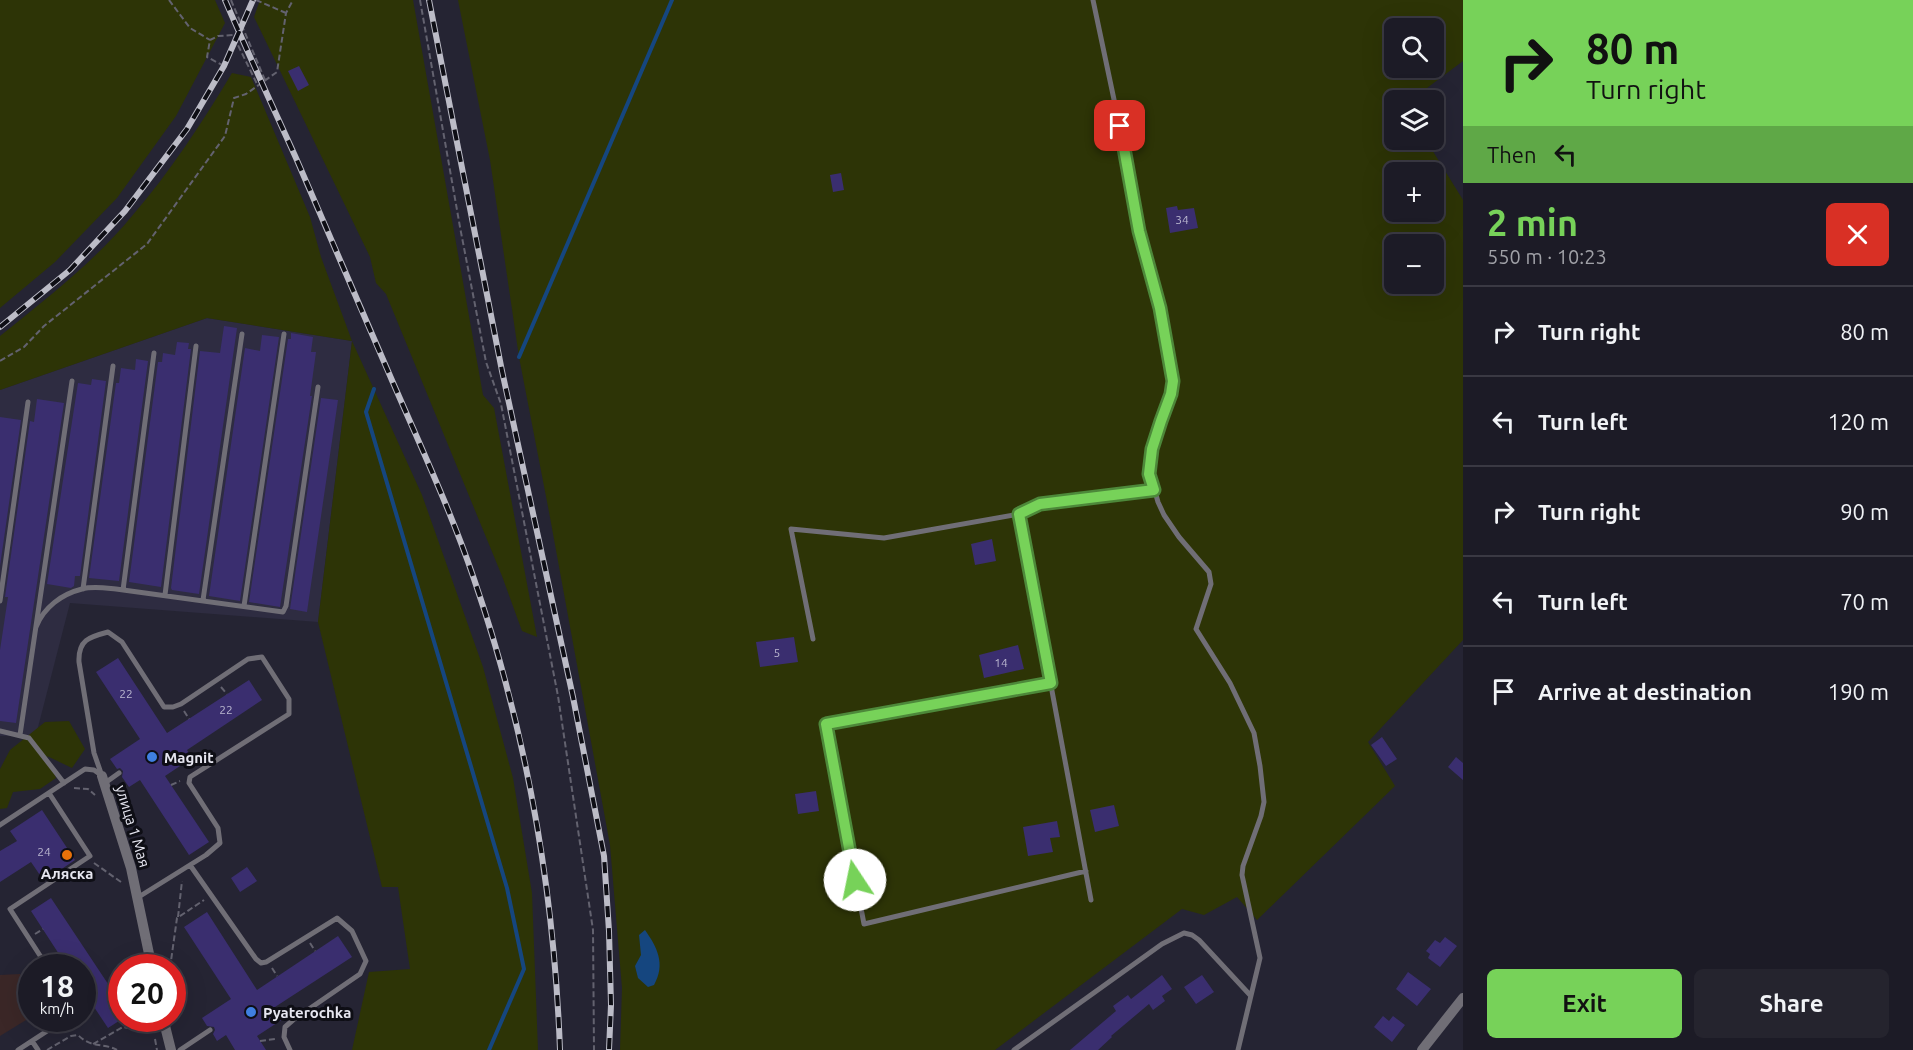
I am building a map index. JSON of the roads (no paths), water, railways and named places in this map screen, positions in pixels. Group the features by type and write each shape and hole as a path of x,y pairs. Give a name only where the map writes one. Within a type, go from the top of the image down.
{"street":[{"name":"улица 1 Мая","path":"103,780 131,868 149,954"},
{"path":"1422,1050 1463,998"},
{"path":"166,1032 171,1050"}],"lane":[{"path":"1093,0 1139,231 1160,308 1173,381 1171,394 1152,449 1149,474 1164,515 1179,537 1209,572 1211,584 1196,629 1230,683 1254,733 1260,766 1264,802 1242,875 1260,958 1238,1050"},
{"path":"202,600 242,334"},
{"path":"244,606 284,334"},
{"path":"165,595 196,346"},
{"path":"123,590 154,353"},
{"path":"83,589 113,366"},
{"path":"20,735 72,381"},
{"path":"36,627 40,616 48,607 57,600 83,589 123,590 165,595 281,613 285,610 318,387"},
{"path":"0,601 28,402"},
{"path":"813,639 791,529 885,538 1019,514 1040,504 1154,490"},
{"path":"1019,514 1091,900"},
{"path":"119,773 103,780 94,753 79,662 79,649 83,642 94,635 108,632 122,642 164,707 173,708 181,704 248,659 262,657 289,699 289,714 190,777 189,783 218,828 220,843 183,870 137,898"},
{"path":"1051,683 826,724 864,924 1086,871"},
{"path":"0,731 29,738 64,783"},
{"name":"улица 1 Мая","path":"0,825 85,769 93,770 103,780"},
{"path":"39,954 10,909 90,856 49,793"},
{"path":"190,865 261,963 337,918 352,931 366,961 360,974 285,1027 284,1037 290,1050"},
{"path":"1014,1050 1162,944 1184,933 1199,940 1250,995"},
{"path":"180,1050 210,1030"},
{"path":"18,1050 46,1032"},
{"path":"32,1041 38,1050"}],"water":[{"path":"645,930 656,949 660,963 654,985 648,987 638,978 635,966 641,955 639,935"}],"waterway":[{"path":"519,357 672,0"},
{"path":"374,389 366,412 507,888 524,969 489,1050"}],"railway":[{"path":"225,0 435,478 465,554 493,637 523,753 535,812 551,930 560,1050"},
{"path":"0,327 70,270 125,211 187,129 224,66 253,0"},
{"path":"429,0 502,371 573,697 604,856 611,1005 609,1050"}],"place":[{"name":"Magnit","path":"152,757"},
{"name":"Аляска","path":"67,855"},
{"name":"Pyaterochka","path":"251,1012"}]}
